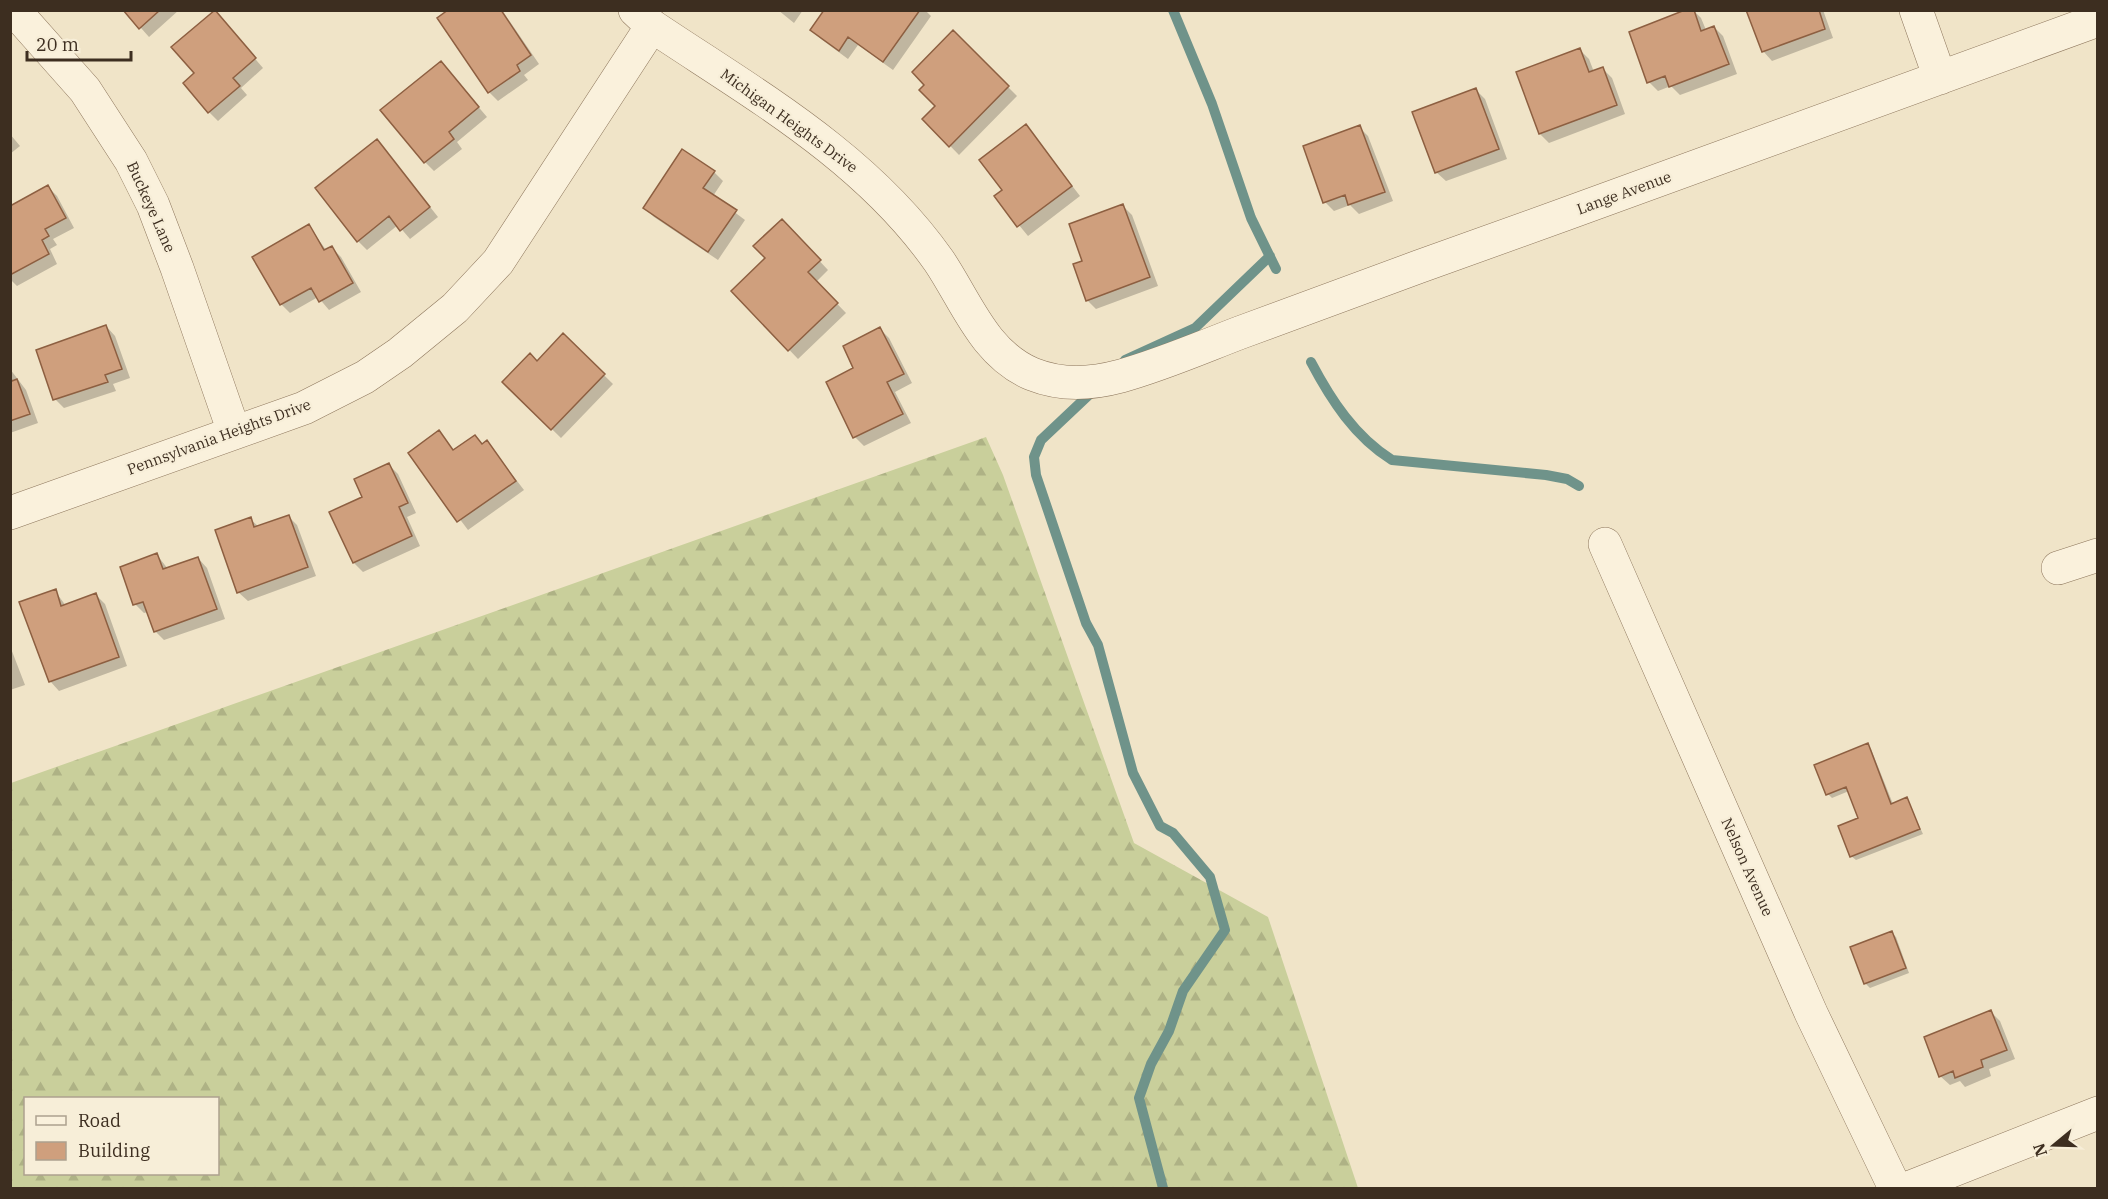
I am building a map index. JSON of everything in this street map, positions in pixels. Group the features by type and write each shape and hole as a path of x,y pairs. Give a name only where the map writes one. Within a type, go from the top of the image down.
{"street":[{"name":"Buckeye Lane","path":"14,10 86,90 131,161 153,205 177,268 234,432"},
{"path":"1916,10 1940,78"},
{"name":"Pennsylvania Heights Drive","path":"10,513 304,408 365,377 428,330 455,308 498,261 556,176 643,18"},
{"name":"Michigan Heights Drive","path":"643,18 771,105 847,160 865,176 915,231 938,261 989,342 1005,358 1028,372 1069,384 1119,376 1151,366"},
{"name":"Lange Avenue","path":"1151,366 2097,20"},
{"name":"Nelson Avenue","path":"1605,544 1811,1013 1895,1188"},
{"path":"2058,568 2097,555"},
{"path":"1908,1188 2097,1113"}],"green space":[{"path":"986,437 1003,475 1134,843 1268,917 1358,1188 11,1188 11,783"}],"building":[{"path":"123,10 160,10 139,29"},
{"path":"215,10 256,58 233,78 240,86 208,113 183,83 194,73 171,47"},
{"path":"448,10 501,10 531,55 517,65 520,71 488,93 437,18"},
{"path":"824,10 920,10 883,62 848,37 839,51 810,30"},
{"path":"1685,10 1694,10 1701,31 1714,26 1729,64 1669,87 1665,76 1647,83 1629,32"},
{"path":"1746,10 1819,10 1825,29 1762,52"},
{"path":"953,30 1009,86 949,147 922,119 935,106 919,90 924,85 912,72"},
{"path":"1580,48 1589,72 1603,67 1617,105 1539,134 1516,72"},
{"path":"441,61 479,107 449,132 454,139 424,163 380,110"},
{"path":"1476,88 1499,149 1435,173 1412,112"},
{"path":"1026,124 1072,186 1017,227 994,196 1002,190 979,160"},
{"path":"1360,125 1385,192 1348,205 1345,195 1323,203 1303,146"},
{"path":"377,139 430,207 400,231 389,216 357,242 315,188"},
{"path":"682,149 715,171 703,188 737,210 708,252 643,208"},
{"path":"48,185 66,218 45,229 49,236 42,240 49,254 10,275 10,206"},
{"path":"1123,204 1150,277 1086,301 1073,264 1082,261 1069,224"},
{"path":"782,219 821,260 808,272 838,303 788,351 731,291 765,258 753,246"},
{"path":"309,224 324,250 332,246 353,283 319,302 311,288 280,305 252,257"},
{"path":"106,325 122,369 105,375 108,382 53,400 36,350"},
{"path":"880,327 904,374 887,382 903,414 853,438 826,382 853,368 843,346"},
{"path":"563,333 605,374 551,430 502,382 530,353 537,361"},
{"path":"10,376 12,381 17,379 30,414 10,421"},
{"path":"439,430 453,450 475,435 482,444 487,440 516,481 457,522 408,453"},
{"path":"389,463 408,503 399,507 412,536 353,563 329,512 362,497 354,479"},
{"path":"289,515 308,567 237,593 215,530 251,517 254,527"},
{"path":"157,553 163,569 198,557 217,609 154,632 143,602 133,605 120,567"},
{"path":"56,589 61,606 96,593 119,657 49,682 19,602"},
{"path":"1868,743 1891,804 1907,797 1920,829 1850,857 1838,826 1858,818 1846,787 1826,795 1814,765"},
{"path":"1892,931 1906,968 1864,984 1850,947"},
{"path":"1991,1010 2007,1050 1981,1060 1983,1067 1955,1078 1953,1071 1939,1077 1924,1037"}],"waterway":[{"path":"1173,10 1212,104 1251,218 1276,269"},
{"path":"1125,360 1195,328 1270,256"},
{"path":"1311,362 1345,417 1379,451 1392,460 1546,475 1567,479 1579,486"},
{"path":"1094,390 1041,440 1034,457 1036,475 1086,623 1098,645 1133,773 1160,826 1173,833 1210,877 1225,930 1183,991 1169,1031 1151,1064 1139,1098 1163,1188"}]}
